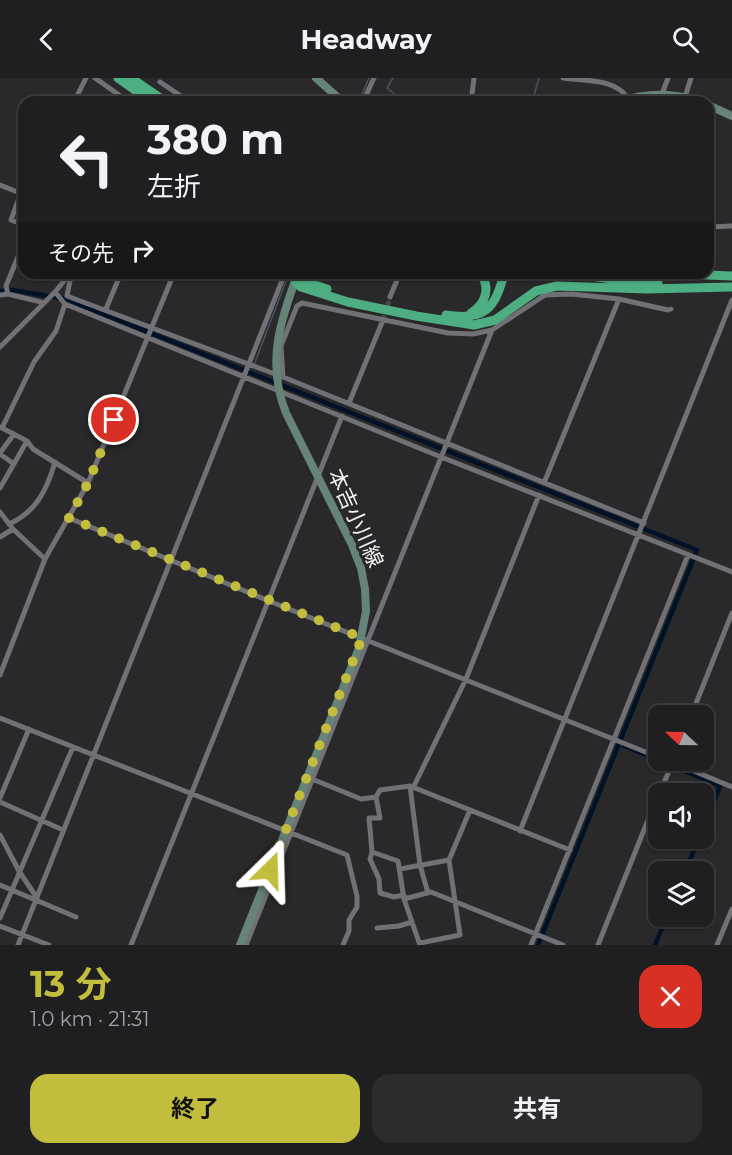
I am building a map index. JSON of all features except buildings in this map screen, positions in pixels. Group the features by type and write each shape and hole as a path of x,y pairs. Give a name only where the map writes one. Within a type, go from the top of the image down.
{"highway":[{"path":"118,78 144,96"},
{"path":"131,78 157,96"},
{"path":"714,275 732,276"},
{"path":"300,279 351,297 473,322 497,307 508,279"},
{"path":"460,320 478,309 484,299 487,287 484,279"},
{"path":"460,320 488,309 495,301 502,279"},
{"path":"618,279 732,286"},
{"path":"460,320 474,325 495,320 536,291 557,286 646,288 732,286"}],"main road":[{"path":"316,78 336,96"},
{"path":"654,96 662,94 685,96"},
{"path":"714,107 731,114"},
{"name":"本吉小川線","path":"240,945 288,833 365,640 366,600 361,568 352,545 286,413 279,391 276,350 280,329 296,279"}],"street":[{"path":"77,96 86,78"},
{"path":"95,78 120,96"},
{"path":"366,96 374,78"},
{"path":"472,96 474,78"},
{"path":"562,78 606,84 624,92 626,96"},
{"path":"662,94 668,78"},
{"path":"685,96 692,78"},
{"path":"157,90 161,80 182,96"},
{"path":"0,185 18,192"},
{"path":"18,199 11,220 18,223"},
{"path":"714,227 732,226"},
{"path":"8,291 18,260"},
{"path":"68,279 60,298 56,331 34,362 1,427 27,441 33,449 88,483"},
{"path":"70,279 67,296 349,403 644,523"},
{"path":"106,309 118,279"},
{"path":"0,675 45,559 88,483 172,279"},
{"path":"18,945 283,279"},
{"path":"390,297 398,279"},
{"path":"0,295 8,291 41,302"},
{"path":"279,376 281,346 297,306 302,303 448,333 473,334 492,330 545,295 572,294 620,299 671,309"},
{"path":"60,298 279,391 732,572"},
{"path":"0,347 60,298"},
{"path":"544,483 620,299"},
{"path":"520,831 732,300"},
{"path":"349,403 383,320"},
{"path":"246,945 365,640 492,330"},
{"path":"131,945 342,416"},
{"path":"14,434 0,453 14,464"},
{"path":"0,488 27,441"},
{"path":"0,537 23,518 46,489 55,462"},
{"path":"428,893 420,865 411,787 466,679 539,495"},
{"path":"0,512 45,559"},
{"path":"69,518 648,753"},
{"path":"531,945 688,555"},
{"path":"696,705 732,613"},
{"path":"0,718 347,855 357,896 357,907 349,920 349,931 343,945"},
{"path":"29,729 0,800 63,830"},
{"path":"0,918 73,747"},
{"path":"694,771 732,787"},
{"path":"312,779 361,799 376,797"},
{"path":"563,945 428,893 394,897 380,893 380,879 370,859 372,852 369,818 380,818 376,797 380,790 411,787 570,850"},
{"path":"372,852 398,861 404,897 420,944 460,935 449,860 470,810"},
{"path":"598,945 648,821"},
{"path":"0,835 37,899"},
{"path":"400,869 449,860"},
{"path":"0,885 76,917"},
{"path":"717,945 732,909"},
{"path":"377,928 412,922"},
{"path":"0,926 49,945"}],"waterway":[{"path":"362,96 369,78"},
{"path":"393,78 387,88 397,96"},
{"path":"534,96 539,78"},
{"path":"254,365 287,279"},
{"path":"0,291 13,290 65,299 697,550 538,945"},
{"path":"624,746 648,756"},
{"path":"685,771 713,783"},
{"path":"714,783 720,786 714,801"},
{"path":"690,861 694,849"},
{"path":"655,945 662,927"}],"tunnel":[{"path":"383,320 390,297"}],"route":[{"path":"114,420 88,483 69,518 362,638 270,870"}]}
